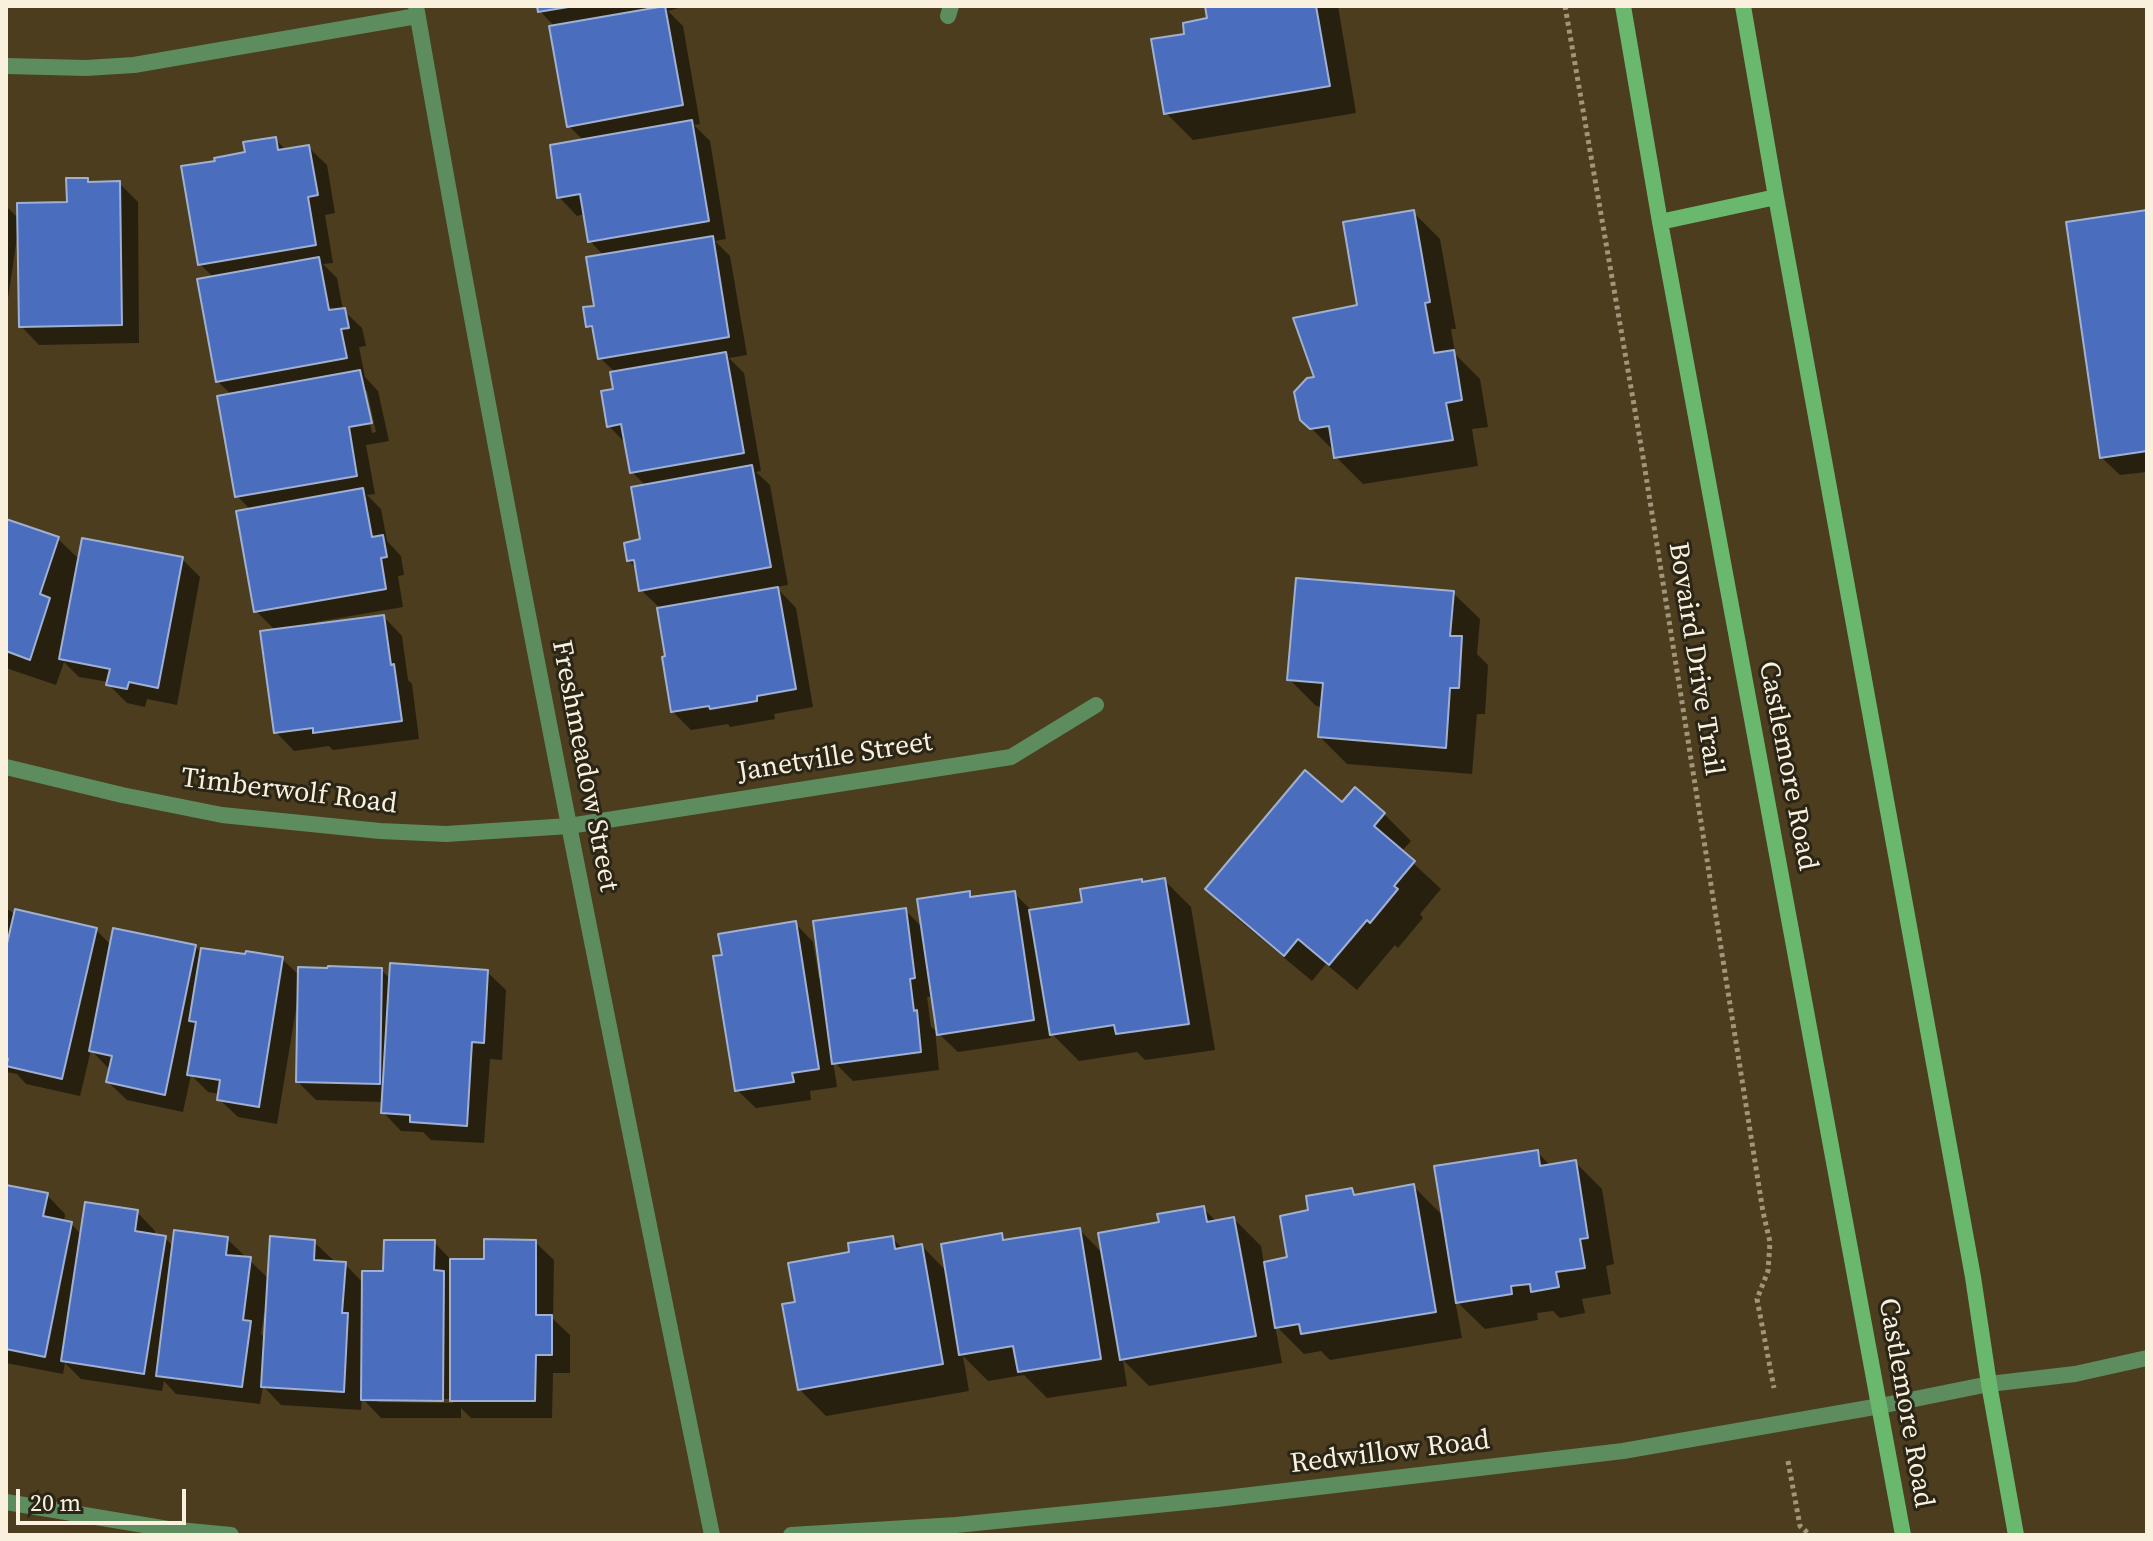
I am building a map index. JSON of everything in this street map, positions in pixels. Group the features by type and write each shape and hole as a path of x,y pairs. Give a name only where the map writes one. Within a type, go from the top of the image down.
{"main road":[{"name":"Castlemore Road","path":"1623,6 1660,222 1903,1535"},
{"path":"1743,6 1968,1246 2016,1535"},
{"path":"1660,222 1776,197"}],"street":[{"path":"6,66 86,68 134,65 417,11"},
{"name":"Freshmeadow Street","path":"417,11 569,826 712,1535"},
{"name":"Janetville Street","path":"569,826 1011,757 1096,705"},
{"name":"Timberwolf Road","path":"6,767 222,815 364,830 446,834 569,826"},
{"name":"Redwillow Road","path":"791,1535 956,1525 1232,1498 1623,1451 1989,1384 2075,1374 2147,1358"},
{"path":"6,1502 168,1529 231,1535"}],"path":[{"name":"Bovaird Drive Trail","path":"1565,6 1643,457 1760,1196 1770,1242 1768,1271 1757,1299 1761,1316"},
{"path":"1800,1526 1810,1535"}],"building":[{"path":"537,6 574,6 538,12"},
{"path":"665,6 683,105 567,127 549,26"},
{"path":"1205,6 1316,6 1330,86 1164,114 1151,39 1184,34 1183,23 1207,18"},
{"path":"692,120 709,221 588,242 580,194 557,198 550,145"},
{"path":"276,137 278,150 309,145 318,195 308,197 316,245 198,265 181,166 245,152 243,142"},
{"path":"66,178 88,178 88,182 120,181 122,325 19,327 17,203 67,202"},
{"path":"1414,210 1430,302 1425,303 1434,353 1454,350 1462,400 1446,403 1453,440 1334,458 1329,426 1310,429 1300,420 1294,392 1307,378 1314,377 1293,318 1357,305 1343,222"},
{"path":"2147,210 2147,451 2100,458 2066,222"},
{"path":"713,236 729,337 598,359 592,326 586,327 583,307 594,306 586,257"},
{"path":"319,257 329,310 345,308 349,328 341,329 347,358 216,382 197,279"},
{"path":"726,352 744,453 630,473 621,424 607,427 601,391 613,389 610,372"},
{"path":"360,370 372,423 349,427 357,476 235,497 217,396"},
{"path":"752,465 771,567 639,591 634,560 627,561 624,543 640,539 631,487"},
{"path":"363,488 372,537 383,535 387,557 381,558 386,589 254,612 236,511"},
{"path":"6,519 59,537 40,594 50,598 30,660 6,651"},
{"path":"82,538 183,557 158,688 129,682 127,689 106,685 110,669 59,659"},
{"path":"1296,578 1454,591 1450,636 1462,636 1459,688 1450,688 1446,748 1318,737 1323,683 1287,680"},
{"path":"778,587 796,689 757,696 757,701 671,712 657,608"},
{"path":"384,615 402,721 313,733 313,728 274,733 260,631"},
{"path":"1305,770 1342,802 1355,787 1385,813 1374,826 1415,861 1394,886 1398,889 1370,923 1367,920 1329,965 1298,939 1284,956 1205,889"},
{"path":"1165,878 1189,1024 1116,1034 1114,1025 1050,1035 1029,910 1082,902 1080,889"},
{"path":"970,891 970,897 1015,891 1034,1020 937,1035 917,899"},
{"path":"906,908 915,978 910,979 921,1052 832,1064 813,921"},
{"path":"15,909 97,928 62,1079 6,1066 6,948"},
{"path":"796,921 819,1069 792,1073 794,1082 735,1091 713,956 722,955 718,934"},
{"path":"113,928 196,945 165,1095 106,1082 112,1056 89,1051"},
{"path":"201,948 283,957 259,1107 217,1100 220,1080 187,1075 196,1022 189,1021"},
{"path":"390,963 488,970 484,1043 472,1042 467,1126 410,1122 410,1115 381,1113"},
{"path":"298,967 382,968 380,1084 296,1082"},
{"path":"1538,1150 1540,1166 1576,1160 1588,1238 1580,1239 1585,1268 1556,1272 1559,1287 1531,1292 1530,1284 1511,1286 1512,1294 1456,1303 1434,1166"},
{"path":"1414,1184 1436,1312 1301,1334 1299,1324 1275,1328 1264,1262 1287,1257 1280,1216 1308,1210 1306,1196 1352,1188 1354,1195"},
{"path":"6,1185 48,1193 43,1216 72,1222 45,1357 6,1349"},
{"path":"85,1202 138,1210 135,1231 166,1236 144,1374 61,1361"},
{"path":"1204,1206 1207,1222 1234,1217 1256,1336 1120,1360 1098,1233 1159,1222 1157,1214"},
{"path":"1080,1228 1101,1359 1018,1372 1013,1346 959,1355 941,1244 1002,1233 1003,1240"},
{"path":"174,1230 228,1237 226,1255 251,1257 243,1320 251,1321 242,1387 156,1376"},
{"path":"270,1236 315,1240 314,1260 346,1262 342,1313 348,1313 344,1392 261,1387"},
{"path":"893,1236 895,1249 922,1244 943,1364 798,1390 782,1304 795,1302 788,1263 849,1252 848,1243"},
{"path":"484,1239 536,1240 536,1315 552,1315 552,1355 536,1355 535,1401 450,1401 450,1259 484,1259"},
{"path":"384,1240 435,1240 434,1270 444,1271 443,1401 361,1400 362,1271 383,1271"}]}
